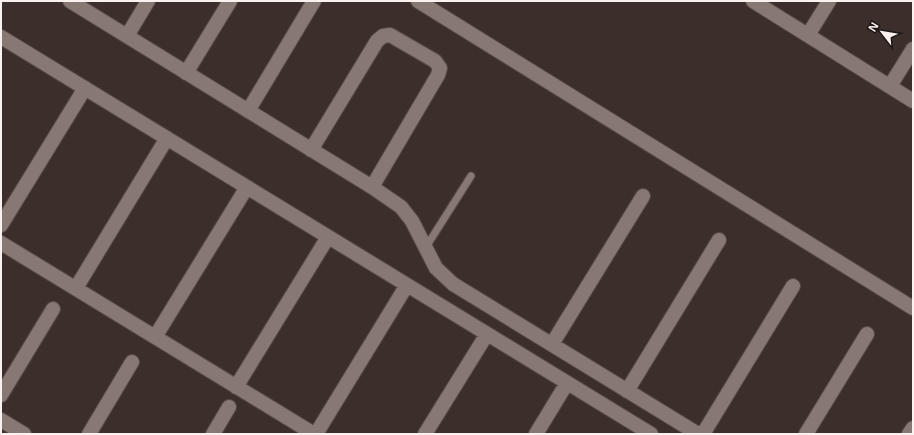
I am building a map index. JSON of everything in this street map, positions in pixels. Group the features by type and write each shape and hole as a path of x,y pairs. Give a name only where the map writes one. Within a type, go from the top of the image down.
{"street":[{"path":"70,1 372,187 401,208 412,220 436,268 453,284 698,434"},
{"path":"126,36 148,1"},
{"path":"186,73 230,1"},
{"path":"248,111 314,1"},
{"path":"418,1 913,308"},
{"path":"753,1 913,101"},
{"path":"808,35 829,1"},
{"path":"311,150 377,41 383,36 390,35 435,61 440,68 438,75 372,187"},
{"path":"2,40 85,88 648,433"},
{"path":"890,86 911,58"},
{"path":"1,225 85,88"},
{"path":"76,288 167,138"},
{"path":"155,337 247,187"},
{"path":"552,344 643,196"},
{"path":"236,387 328,237"},
{"path":"627,391 719,240"},
{"path":"1,243 315,434 407,285"},
{"path":"703,434 793,286"},
{"path":"1,395 53,309"},
{"path":"425,434 486,334"},
{"path":"806,434 867,334"},
{"path":"89,434 132,362"},
{"path":"536,434 567,383"},
{"path":"213,434 230,407"},
{"path":"1,420 24,434"},
{"path":"909,434 913,428"}],"lane":[{"path":"426,247 471,176"}]}
